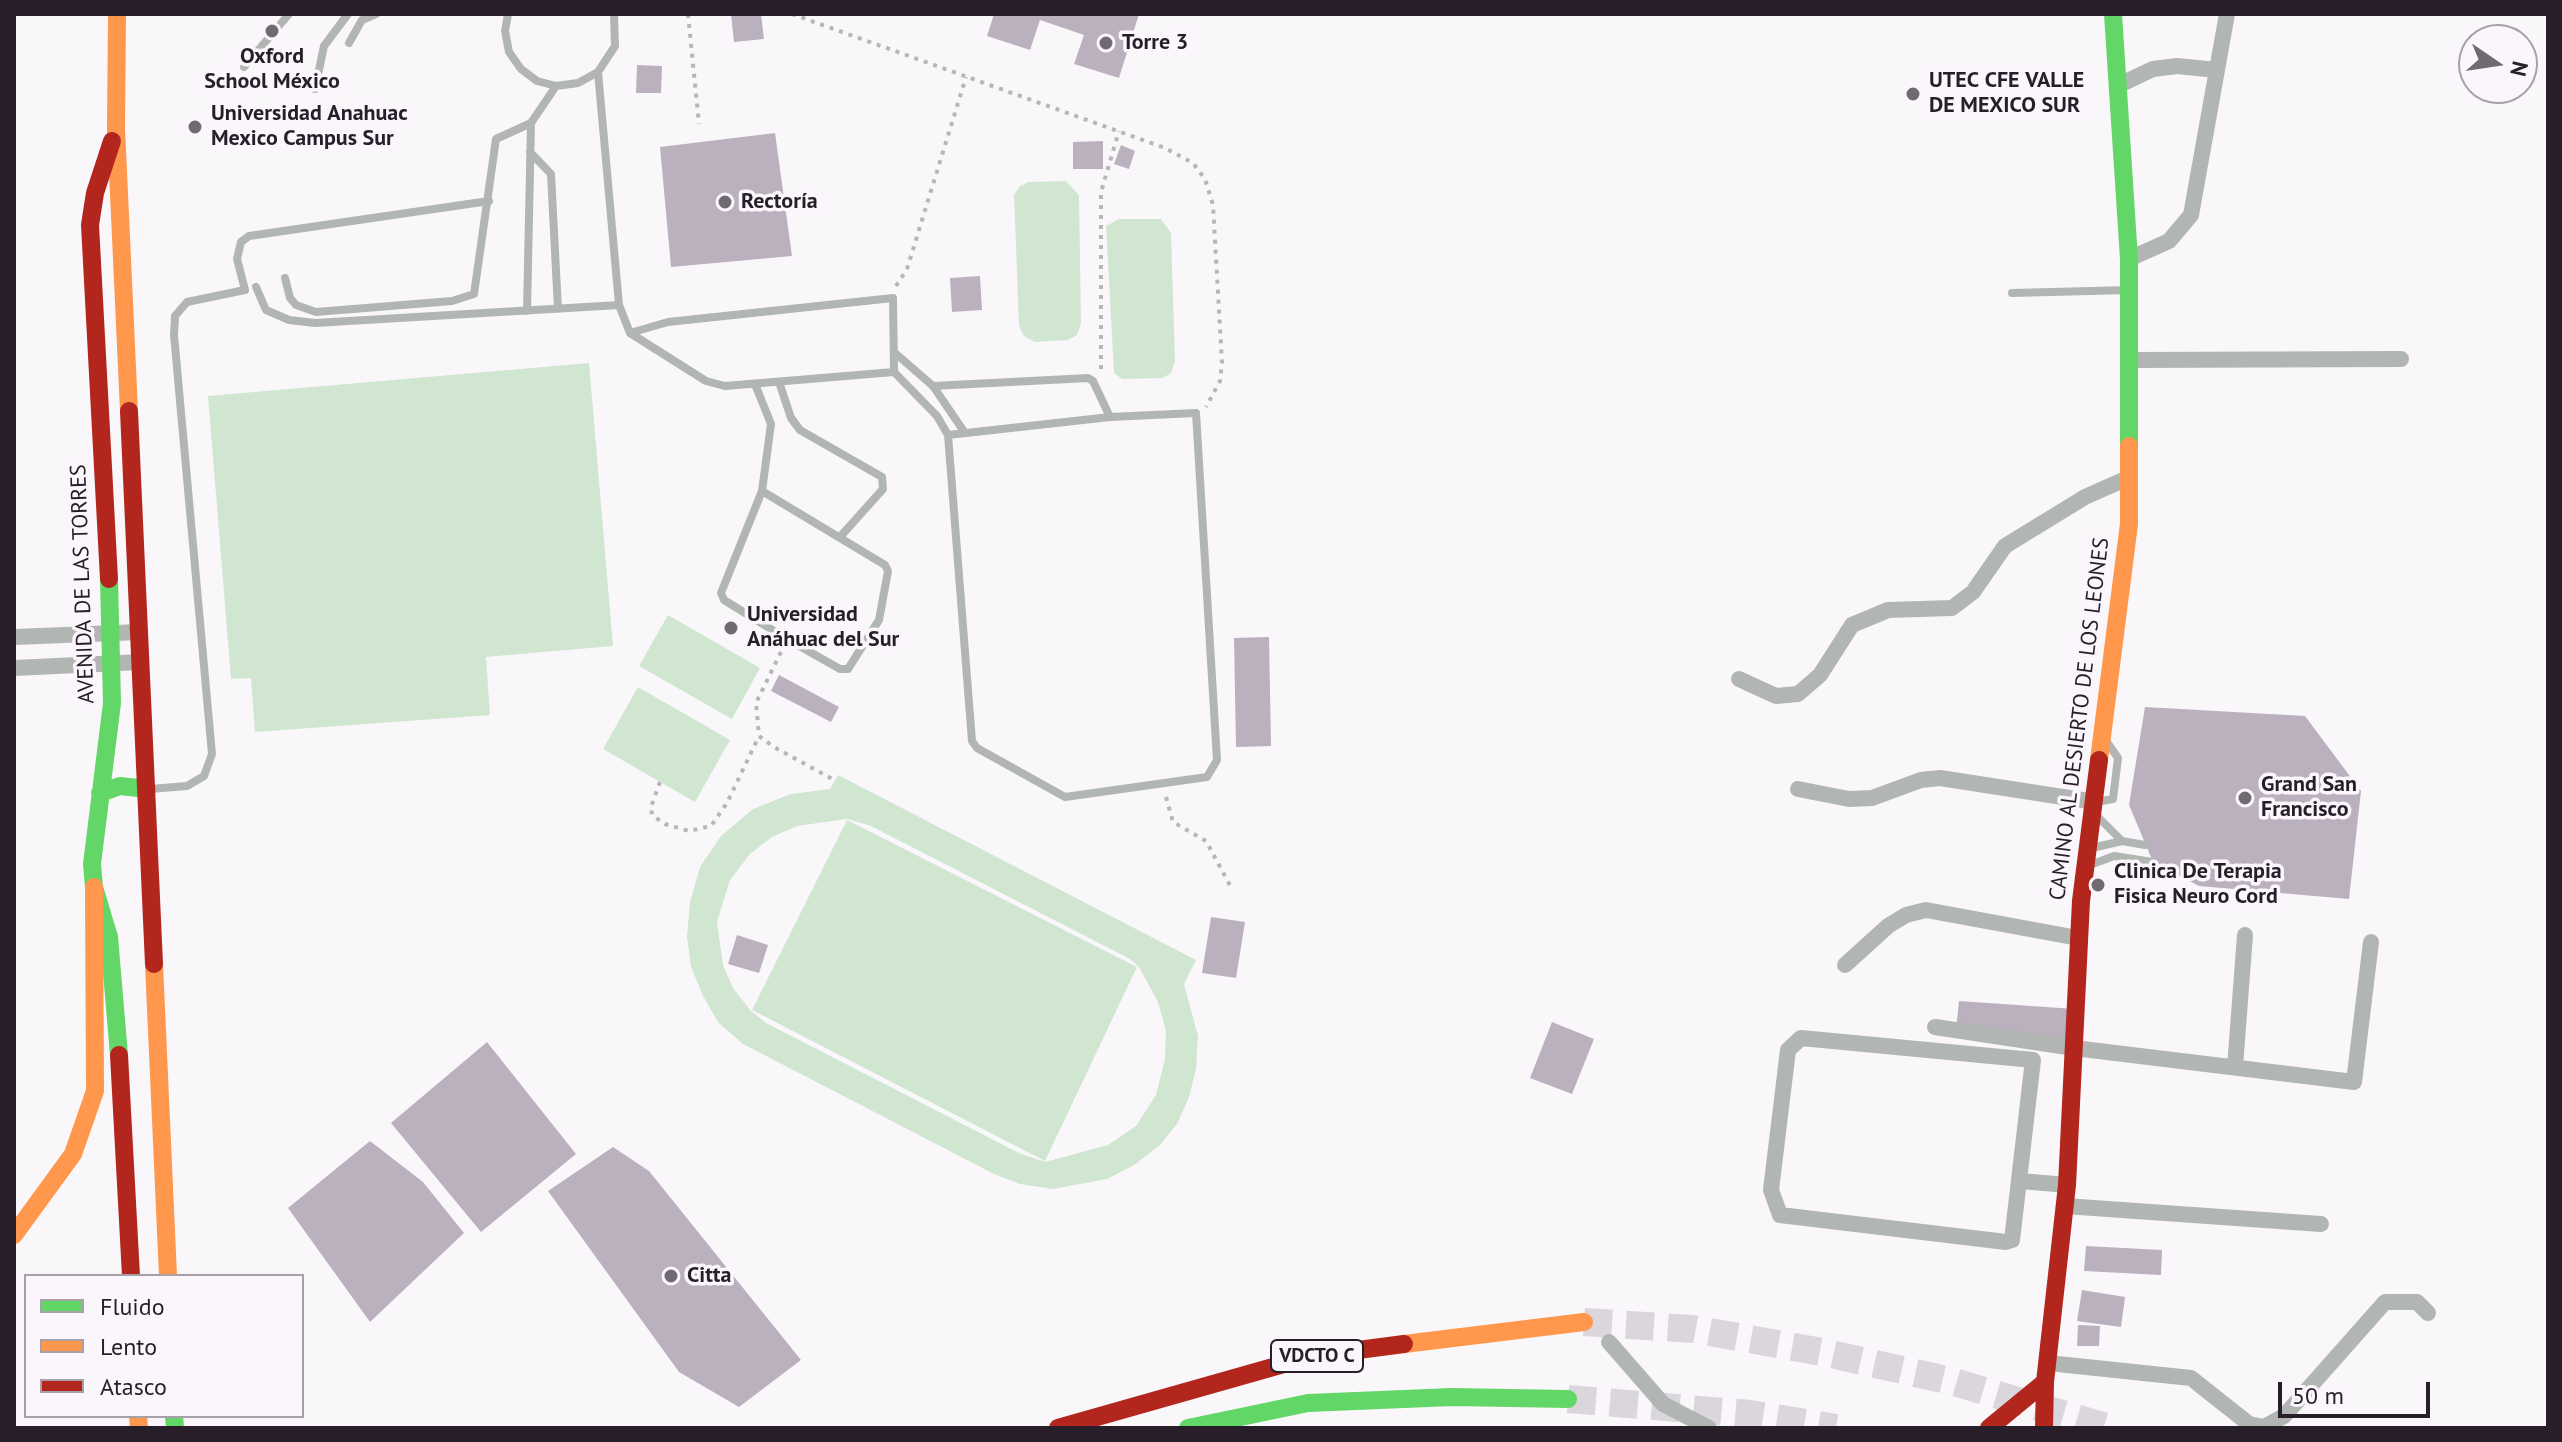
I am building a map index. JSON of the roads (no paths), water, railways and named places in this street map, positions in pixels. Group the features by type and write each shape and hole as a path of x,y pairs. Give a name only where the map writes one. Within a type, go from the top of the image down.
{"main road":[{"name":"AVENIDA DE LAS TORRES","path":"117,14 116,129 168,1274"},
{"name":"CAMINO AL DESIERTO DE LOS LEONES","path":"2044,1428 2046,1372 2067,1185 2078,938 2129,524 2130,290 2113,14"},
{"name":"AVENIDA DE LAS TORRES","path":"116,129 95,193 90,225 112,634 108,750 93,837 94,887 109,937 115,982 131,1274"},
{"path":"100,793 120,786 147,789"},
{"path":"14,1235 73,1154 95,1091 94,887"},
{"name":"VDCTO C","path":"1058,1428 1312,1356 1584,1322"},
{"path":"1989,1428 2046,1372"},
{"name":"VDCTO C","path":"1188,1428 1308,1403 1452,1397 1568,1399"}],"street":[{"path":"2129,259 2169,241 2191,215 2227,14"},
{"path":"2117,86 2153,69 2177,66 2217,70"},
{"path":"2132,360 2401,359"},
{"path":"1739,679 1776,696 1798,694 1820,675 1852,625 1888,610 1952,608 1973,592 2005,546 2085,497 2130,477"},
{"path":"14,637 140,632"},
{"path":"14,668 141,662"},
{"path":"1798,789 1849,799 1872,798 1921,780 1940,778 2095,807"},
{"path":"1845,965 1888,926 1906,915 1926,910 2078,938"},
{"path":"2235,1067 2245,935"},
{"path":"1935,1027 2074,1048 2354,1082 2371,942"},
{"path":"1801,1038 2029,1057 2034,1068 2021,1181 2015,1235 2006,1242 1780,1215 1771,1190 1788,1050 1801,1038"},
{"path":"2021,1181 2067,1185"},
{"path":"2065,1206 2321,1224"},
{"path":"2046,1372 2191,1378 2249,1424 2264,1427 2284,1416 2385,1302 2417,1302 2428,1313"},
{"path":"1609,1342 1663,1404 1709,1428"}],"lane":[{"path":"244,67 289,14"},
{"path":"315,89 324,46 348,14"},
{"path":"349,43 362,20 376,14"},
{"path":"508,14 505,31 509,52 521,69 537,81 556,86 578,83 598,72 615,46 614,14"},
{"path":"598,72 619,305 630,333 706,381 725,386 894,372"},
{"path":"285,278 290,298 296,305 316,312 452,301 474,294 496,139 531,123 556,86"},
{"path":"527,311 531,123"},
{"path":"530,152 551,174 558,309"},
{"path":"147,789 187,786 204,776 212,754 174,335 175,316 187,302 245,290 237,259 241,242 249,236 489,201"},
{"path":"256,287 266,310 289,320 315,323 619,305"},
{"path":"2012,293 2130,290"},
{"path":"630,333 668,322 890,297 896,302 894,372 937,416 948,435 969,732 977,748 1065,797 1207,777 1217,760 1199,418 1191,412 1110,417 948,435"},
{"path":"895,353 933,386 965,433"},
{"path":"933,386 1088,378 1093,381 1110,417"},
{"path":"779,382 791,418 800,430 882,477 884,482 883,489 840,537"},
{"path":"755,384 771,424 762,491 721,593 724,600 787,639 840,669 848,669 879,620 888,571 885,565 762,491"},
{"path":"2095,807 2122,841"},
{"path":"2086,858 2122,841 2145,845"},
{"path":"2086,858 2114,856 2153,862"}],"tunnel":[{"path":"1584,1322 1693,1329 1822,1352 1951,1381 2109,1428"},
{"path":"1568,1399 1750,1414 1836,1428"}],"place":[{"name":"Oxford School México","path":"272,31"},
{"name":"Torre 3","path":"1106,43"},
{"name":"UTEC CFE VALLE DE MEXICO SUR","path":"1913,94"},
{"name":"Universidad Anahuac Mexico Campus Sur","path":"195,127"},
{"name":"Rectoría","path":"725,202"},
{"name":"Universidad Anáhuac del Sur","path":"731,628"},
{"name":"Grand San Francisco","path":"2245,798"},
{"name":"Clinica De Terapia Fisica Neuro Cord","path":"2098,885"},
{"name":"Citta","path":"671,1276"}]}
